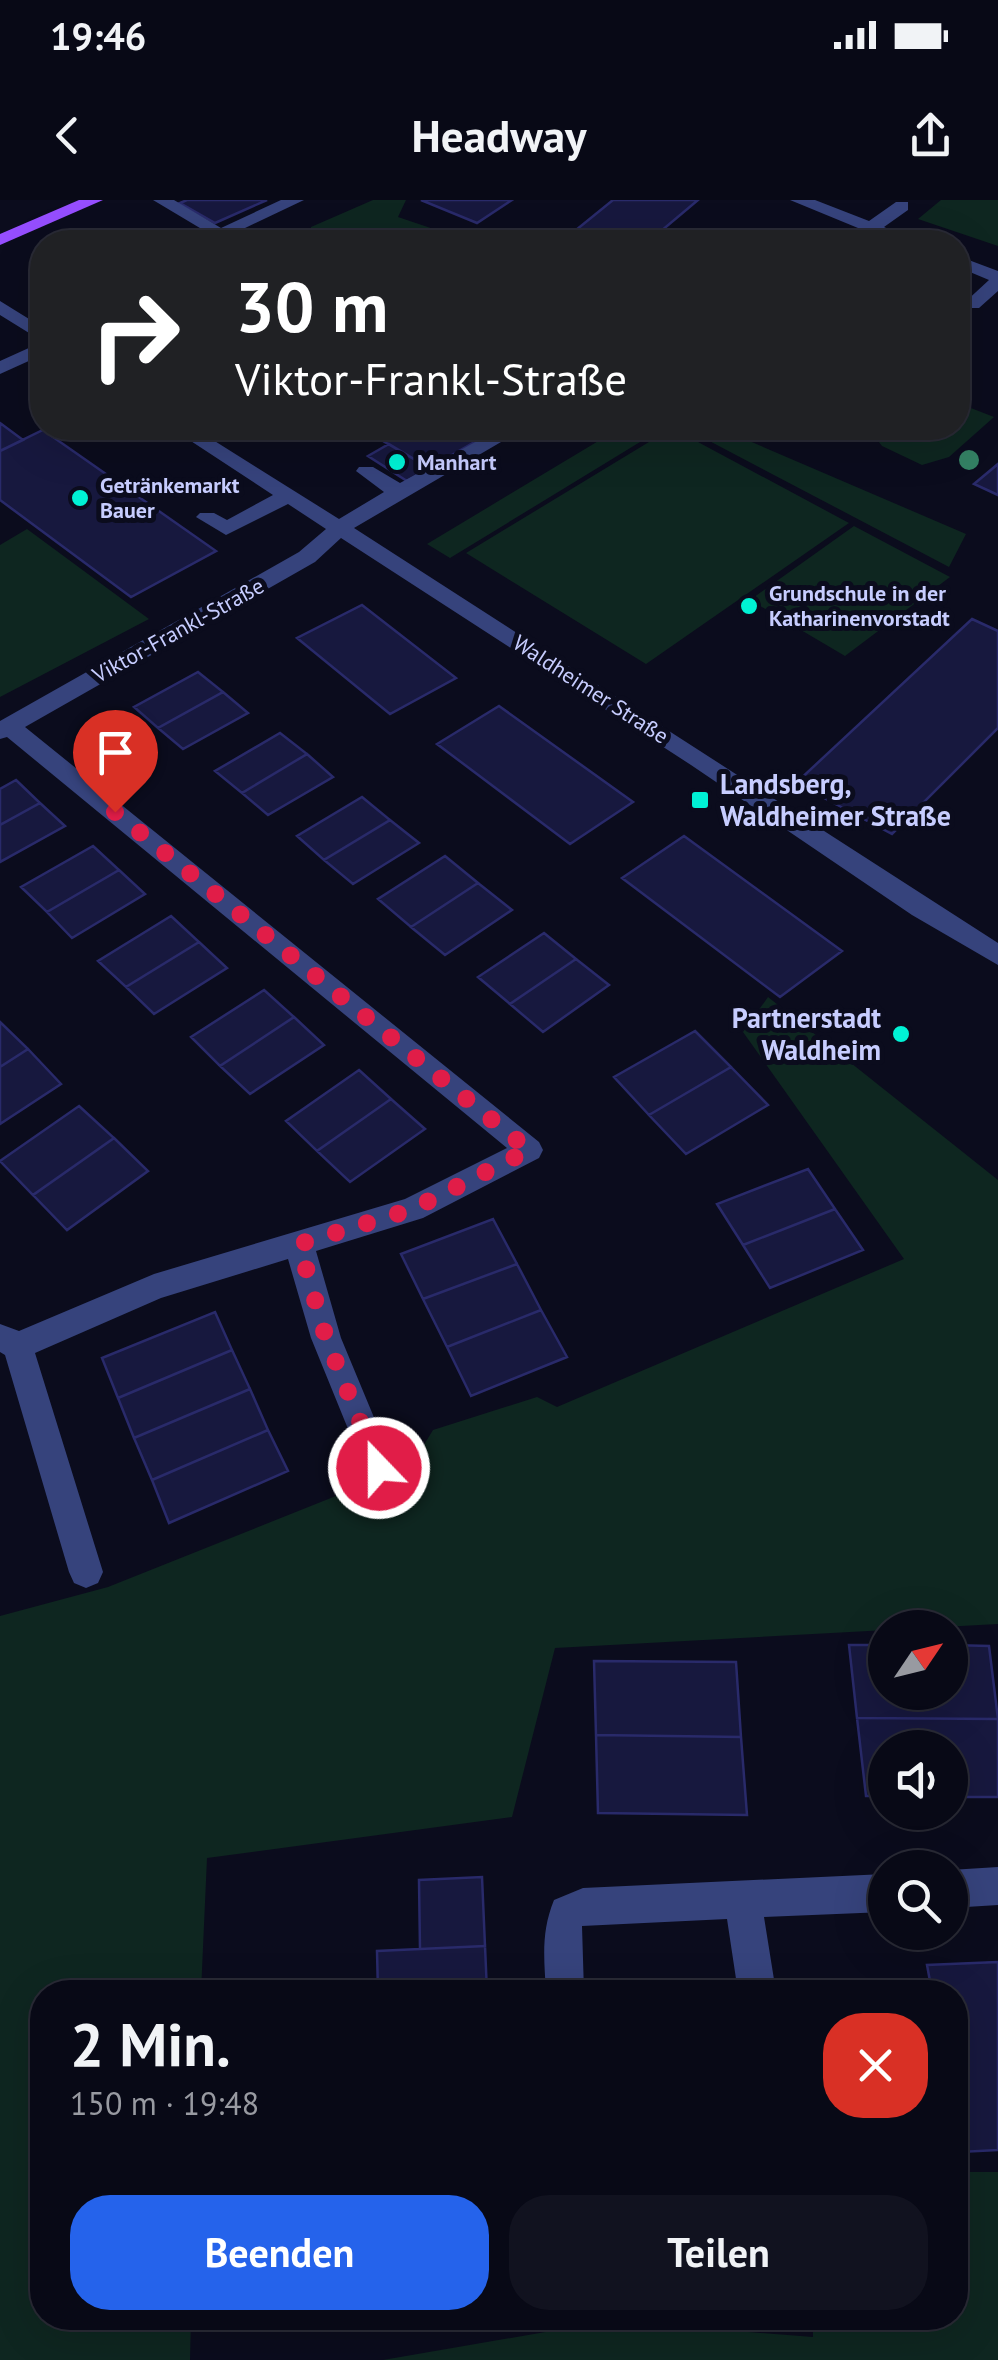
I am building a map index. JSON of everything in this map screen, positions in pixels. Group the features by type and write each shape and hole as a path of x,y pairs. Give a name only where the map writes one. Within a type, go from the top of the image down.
{"main road":[{"path":"0,240 94,200"}],"street":[{"path":"162,200 212,230"},
{"path":"231,230 296,200"},
{"path":"799,200 873,230"},
{"path":"870,229 902,206"},
{"path":"970,266 998,279 972,304"},
{"path":"0,307 30,327"},
{"path":"0,368 30,354"},
{"name":"Waldheimer Straße","path":"200,440 342,526 715,770 916,908 998,955"},
{"name":"Viktor-Frankl-Straße","path":"86,1572 9,1342 154,1288 413,1209 529,1150 4,728 306,557 342,526 493,440"},
{"path":"366,471 399,492"},
{"path":"207,517 226,529 291,494"},
{"path":"299,1244 326,1338 379,1468"},
{"path":"968,1887 998,1886"},
{"path":"564,1980 561,1933 567,1914 583,1907 868,1893"},
{"path":"743,1902 755,1980"}],"green space":[{"path":"373,200 406,200 398,217 436,230 310,230"},
{"path":"941,200 998,200 998,246 970,237 970,230 951,230 918,219"},
{"path":"970,408 994,417 970,438"},
{"path":"600,440 643,440 450,558 427,544"},
{"path":"652,440 694,440 849,523 646,664 466,553"},
{"path":"708,440 747,440 966,534 949,567"},
{"path":"877,440 968,440 949,457 922,465"},
{"path":"854,526 950,577 845,656 750,600"},
{"path":"27,529 149,619 0,697 0,545"},
{"path":"768,997 998,1180 998,1624 968,1626 968,1610 868,1610 868,1631 555,1648 512,1817 207,1858 202,1980 30,1980 30,2330 191,2330 190,2360 0,2360 0,1616 108,1587 411,1466 433,1430 537,1397 557,1407 904,1259 743,1032"},
{"path":"968,2172 998,2172 998,2360 383,2360 557,2330 724,2330 813,2337 813,2330 968,2330"}],"building":[{"path":"267,200 215,223 180,203"},
{"path":"421,200 512,200 477,223"},
{"path":"613,200 698,200 662,230 576,230"},
{"path":"0,423 23,440 0,451"},
{"path":"30,436 30,440 57,440 216,551 131,597 0,500 0,451"},
{"path":"381,440 478,440 429,468"},
{"path":"389,444 429,468 407,481 368,456"},
{"path":"998,464 998,495 974,484"},
{"path":"362,605 456,678 390,714 297,638"},
{"path":"972,619 998,631 998,728 892,834 796,783"},
{"path":"198,672 223,692 158,728 134,707"},
{"path":"223,692 248,713 183,749 158,728"},
{"path":"499,706 633,802 570,844 437,744"},
{"path":"280,733 307,754 242,793 215,771"},
{"path":"307,754 333,777 268,815 242,793"},
{"path":"16,780 40,803 0,825 0,789"},
{"path":"362,797 390,820 324,860 297,836"},
{"path":"40,803 65,826 0,862 0,825"},
{"path":"390,820 419,843 353,884 324,860"},
{"path":"684,836 842,951 780,997 622,878"},
{"path":"93,846 119,870 47,912 21,887"},
{"path":"445,856 478,883 411,927 378,899"},
{"path":"119,870 145,894 72,938 47,912"},
{"path":"478,883 512,910 445,955 411,927"},
{"path":"171,916 199,942 126,987 98,961"},
{"path":"544,933 576,959 510,1004 478,977"},
{"path":"199,942 227,968 154,1014 126,987"},
{"path":"576,959 609,985 543,1032 510,1004"},
{"path":"264,990 294,1017 220,1066 191,1037"},
{"path":"294,1017 324,1045 250,1094 220,1066"},
{"path":"0,1022 28,1049 0,1067"},
{"path":"695,1031 731,1067 649,1115 614,1077"},
{"path":"28,1049 61,1084 0,1124 0,1067"},
{"path":"731,1067 768,1105 686,1154 649,1115"},
{"path":"359,1070 391,1099 317,1151 286,1121"},
{"path":"391,1099 425,1129 350,1182 317,1151"},
{"path":"79,1106 114,1138 33,1195 0,1161"},
{"path":"114,1138 148,1171 67,1230 33,1195"},
{"path":"808,1169 835,1209 743,1245 717,1204"},
{"path":"835,1209 863,1250 770,1288 743,1245"},
{"path":"493,1219 517,1264 423,1299 401,1254"},
{"path":"517,1264 541,1310 447,1347 423,1299"},
{"path":"541,1310 567,1357 471,1396 447,1347"},
{"path":"215,1312 232,1350 118,1398 102,1358"},
{"path":"232,1350 250,1389 134,1438 118,1398"},
{"path":"250,1389 268,1430 152,1480 134,1438"},
{"path":"268,1430 288,1471 169,1523 152,1480"},
{"path":"849,1645 868,1645 868,1710 968,1710 968,1645 989,1646 998,1719 857,1718"},
{"path":"594,1661 736,1662 741,1737 596,1735"},
{"path":"857,1718 998,1719 998,1797 968,1797 968,1730 868,1730 866,1796"},
{"path":"596,1735 741,1737 747,1815 598,1813"},
{"path":"482,1877 485,1946 420,1949 419,1880"},
{"path":"485,1946 486,1980 378,1980 377,1951"},
{"path":"998,1962 998,2150 968,2152 968,1980 930,1980 927,1965"}],"place":[{"name":"Manhart","path":"397,462"},
{"name":"Getränkemarkt Bauer","path":"80,498"},
{"name":"Grundschule in der Katharinenvorstadt","path":"749,606"},
{"name":"Landsberg, Waldheimer Straße","path":"700,800"},
{"name":"Partnerstadt Waldheim","path":"901,1034"}],"route":[{"path":"115,812 529,1150 413,1209 299,1244 326,1338 379,1468"}]}
